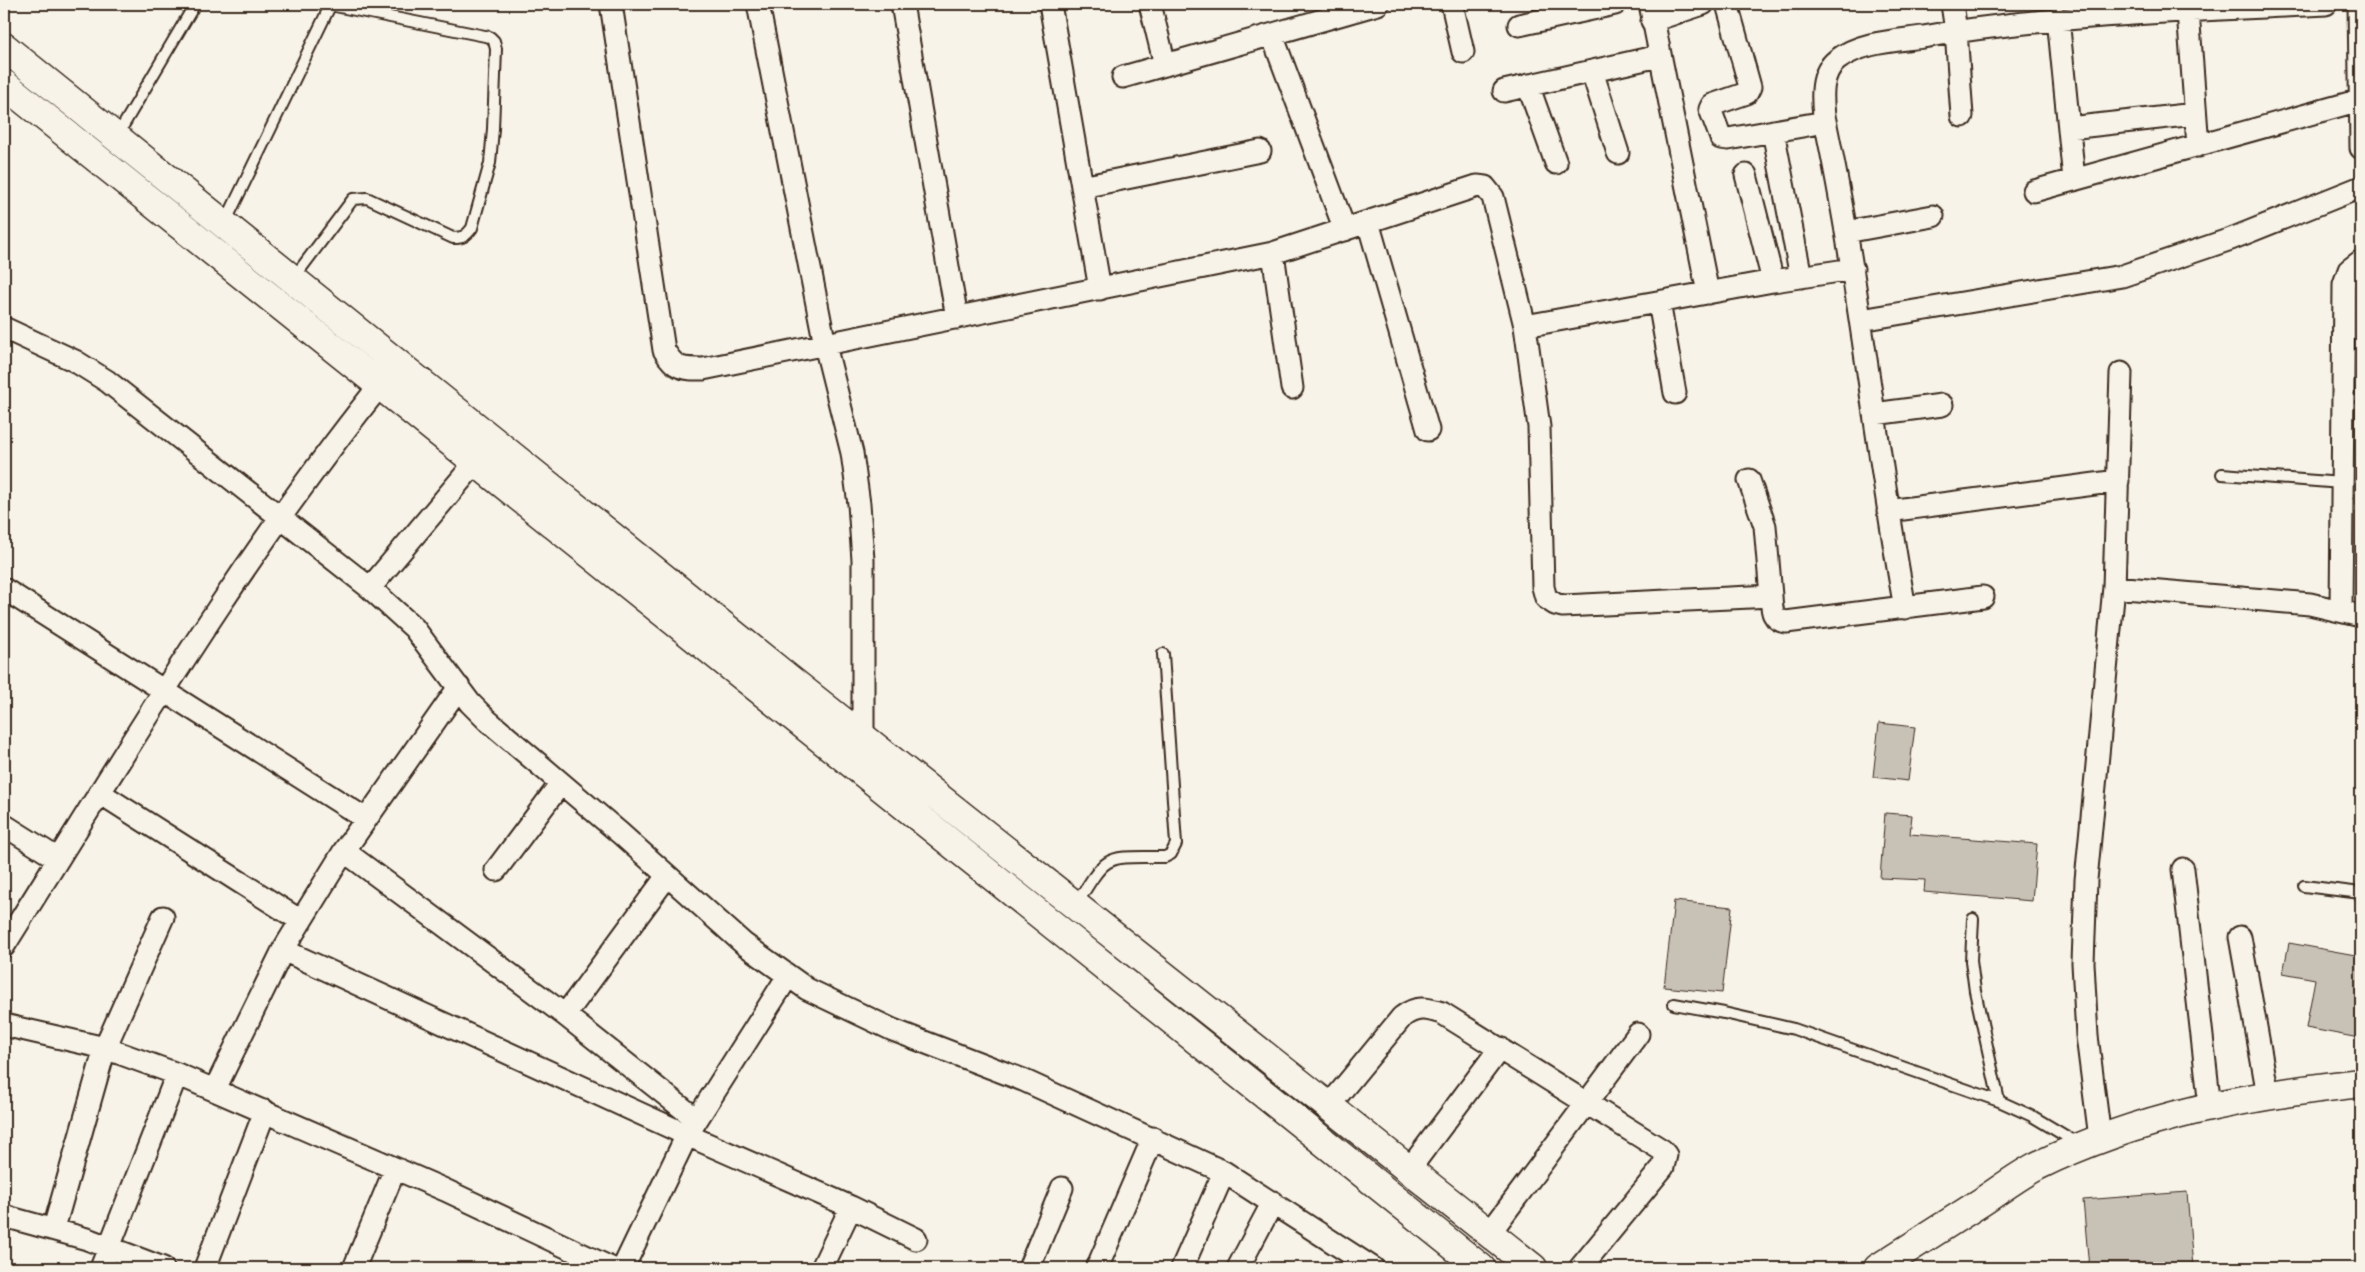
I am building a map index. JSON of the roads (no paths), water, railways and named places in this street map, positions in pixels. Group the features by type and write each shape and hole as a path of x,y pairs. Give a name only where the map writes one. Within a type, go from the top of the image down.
{"main road":[{"path":"4,47 863,738 1533,1268"},
{"path":"4,84 1481,1268"},
{"path":"180,225 198,204"},
{"path":"601,564 619,542"},
{"path":"872,781 890,759"},
{"path":"1878,1268 2035,1167 2091,1142 2150,1122 2210,1107 2268,1095 2361,1083"}],"street":[{"path":"611,4 664,350 670,361 687,369 703,369 1273,253 1471,187 1485,187 1493,196 1525,326 1539,427 1543,587 1546,598 1554,604 1564,606 1771,596"},
{"path":"758,4 825,345 852,453 859,504 863,560 863,738"},
{"path":"902,4 957,318"},
{"path":"1050,4 1100,289"},
{"path":"1150,4 1165,65"},
{"path":"1123,77 1378,4"},
{"path":"1452,4 1463,52"},
{"path":"1519,25 1615,4"},
{"path":"1703,4 1651,12 1658,56 1708,293"},
{"path":"1727,4 1750,87 1747,93 1712,105 1710,109 1721,138 1825,122"},
{"path":"1952,4 1956,31 1962,116"},
{"path":"1905,608 1888,511 1853,269 1825,122 1822,96 1825,78 1835,61 1851,51 1868,46 1956,31 2058,18 2326,4"},
{"path":"2358,4 2361,148"},
{"path":"2188,11 2198,146"},
{"path":"2058,18 2074,180"},
{"path":"1272,35 1344,230"},
{"path":"1504,90 1658,56"},
{"path":"1592,71 1618,153"},
{"path":"1528,85 1556,163"},
{"path":"2034,191 2360,100"},
{"path":"2069,128 2195,114"},
{"path":"1773,131 1801,277"},
{"path":"1082,187 1260,150"},
{"path":"1746,175 1773,281"},
{"path":"1861,320 2122,276 2232,239 2361,187"},
{"path":"1846,232 1933,216"},
{"path":"1368,222 1428,430"},
{"path":"1273,253 1292,388"},
{"path":"2341,610 2344,284 2349,270 2361,261"},
{"path":"1525,326 1773,281 1853,269"},
{"path":"1659,302 1675,393"},
{"path":"4,328 74,361 108,381 280,519 370,588 414,628 470,703 487,720 562,783 744,944 788,976 839,1006 893,1030 1023,1080 1224,1172 1273,1202 1363,1266"},
{"path":"4,946 165,690 280,519 397,364"},
{"path":"2091,1142 2083,963 2086,880 2114,587 2121,373"},
{"path":"1874,414 1942,405"},
{"path":"370,588 475,463"},
{"path":"1749,480 1765,526 1772,612 1775,618 1786,622 1983,597"},
{"path":"1888,511 2118,480"},
{"path":"2114,587 2310,604 2361,616"},
{"path":"4,589 366,819"},
{"path":"215,1089 283,950 344,851 459,687"},
{"path":"496,870 562,783"},
{"path":"100,793 301,921"},
{"path":"4,826 58,859"},
{"path":"344,851 565,1015 692,1126"},
{"path":"2183,869 2210,1107"},
{"path":"565,1015 667,876"},
{"path":"54,1228 105,1048 163,917"},
{"path":"2240,937 2268,1095"},
{"path":"283,950 692,1126 916,1239"},
{"path":"623,1268 692,1126 788,976"},
{"path":"1328,1107 1402,1017 1412,1010 1426,1008 1442,1013 1662,1150 1666,1155 1666,1161 1580,1268"},
{"path":"4,1025 105,1048 215,1089 396,1169 611,1268"},
{"path":"1489,1234 1638,1034"},
{"path":"1408,1170 1500,1048"},
{"path":"101,1268 177,1074"},
{"path":"205,1268 265,1111"},
{"path":"1097,1268 1153,1138"},
{"path":"354,1268 396,1169"},
{"path":"1183,1268 1224,1172"},
{"path":"1028,1268 1062,1188"},
{"path":"1238,1268 1273,1202"},
{"path":"822,1268 851,1207"},
{"path":"4,1216 54,1228 163,1268"}],"lane":[{"path":"116,137 196,4"},
{"path":"225,224 330,5 490,37 494,41 496,48 490,162 472,228 467,235 453,238 367,198 353,199 292,280"},
{"path":"2222,474 2342,483"},
{"path":"1076,906 1097,871 1112,858 1165,857 1171,854 1176,844 1163,654"},
{"path":"2304,886 2361,893"},
{"path":"1973,919 1971,961 1973,976 1999,1101"},
{"path":"1674,1004 1794,1029 1999,1101 2091,1142"}]}
